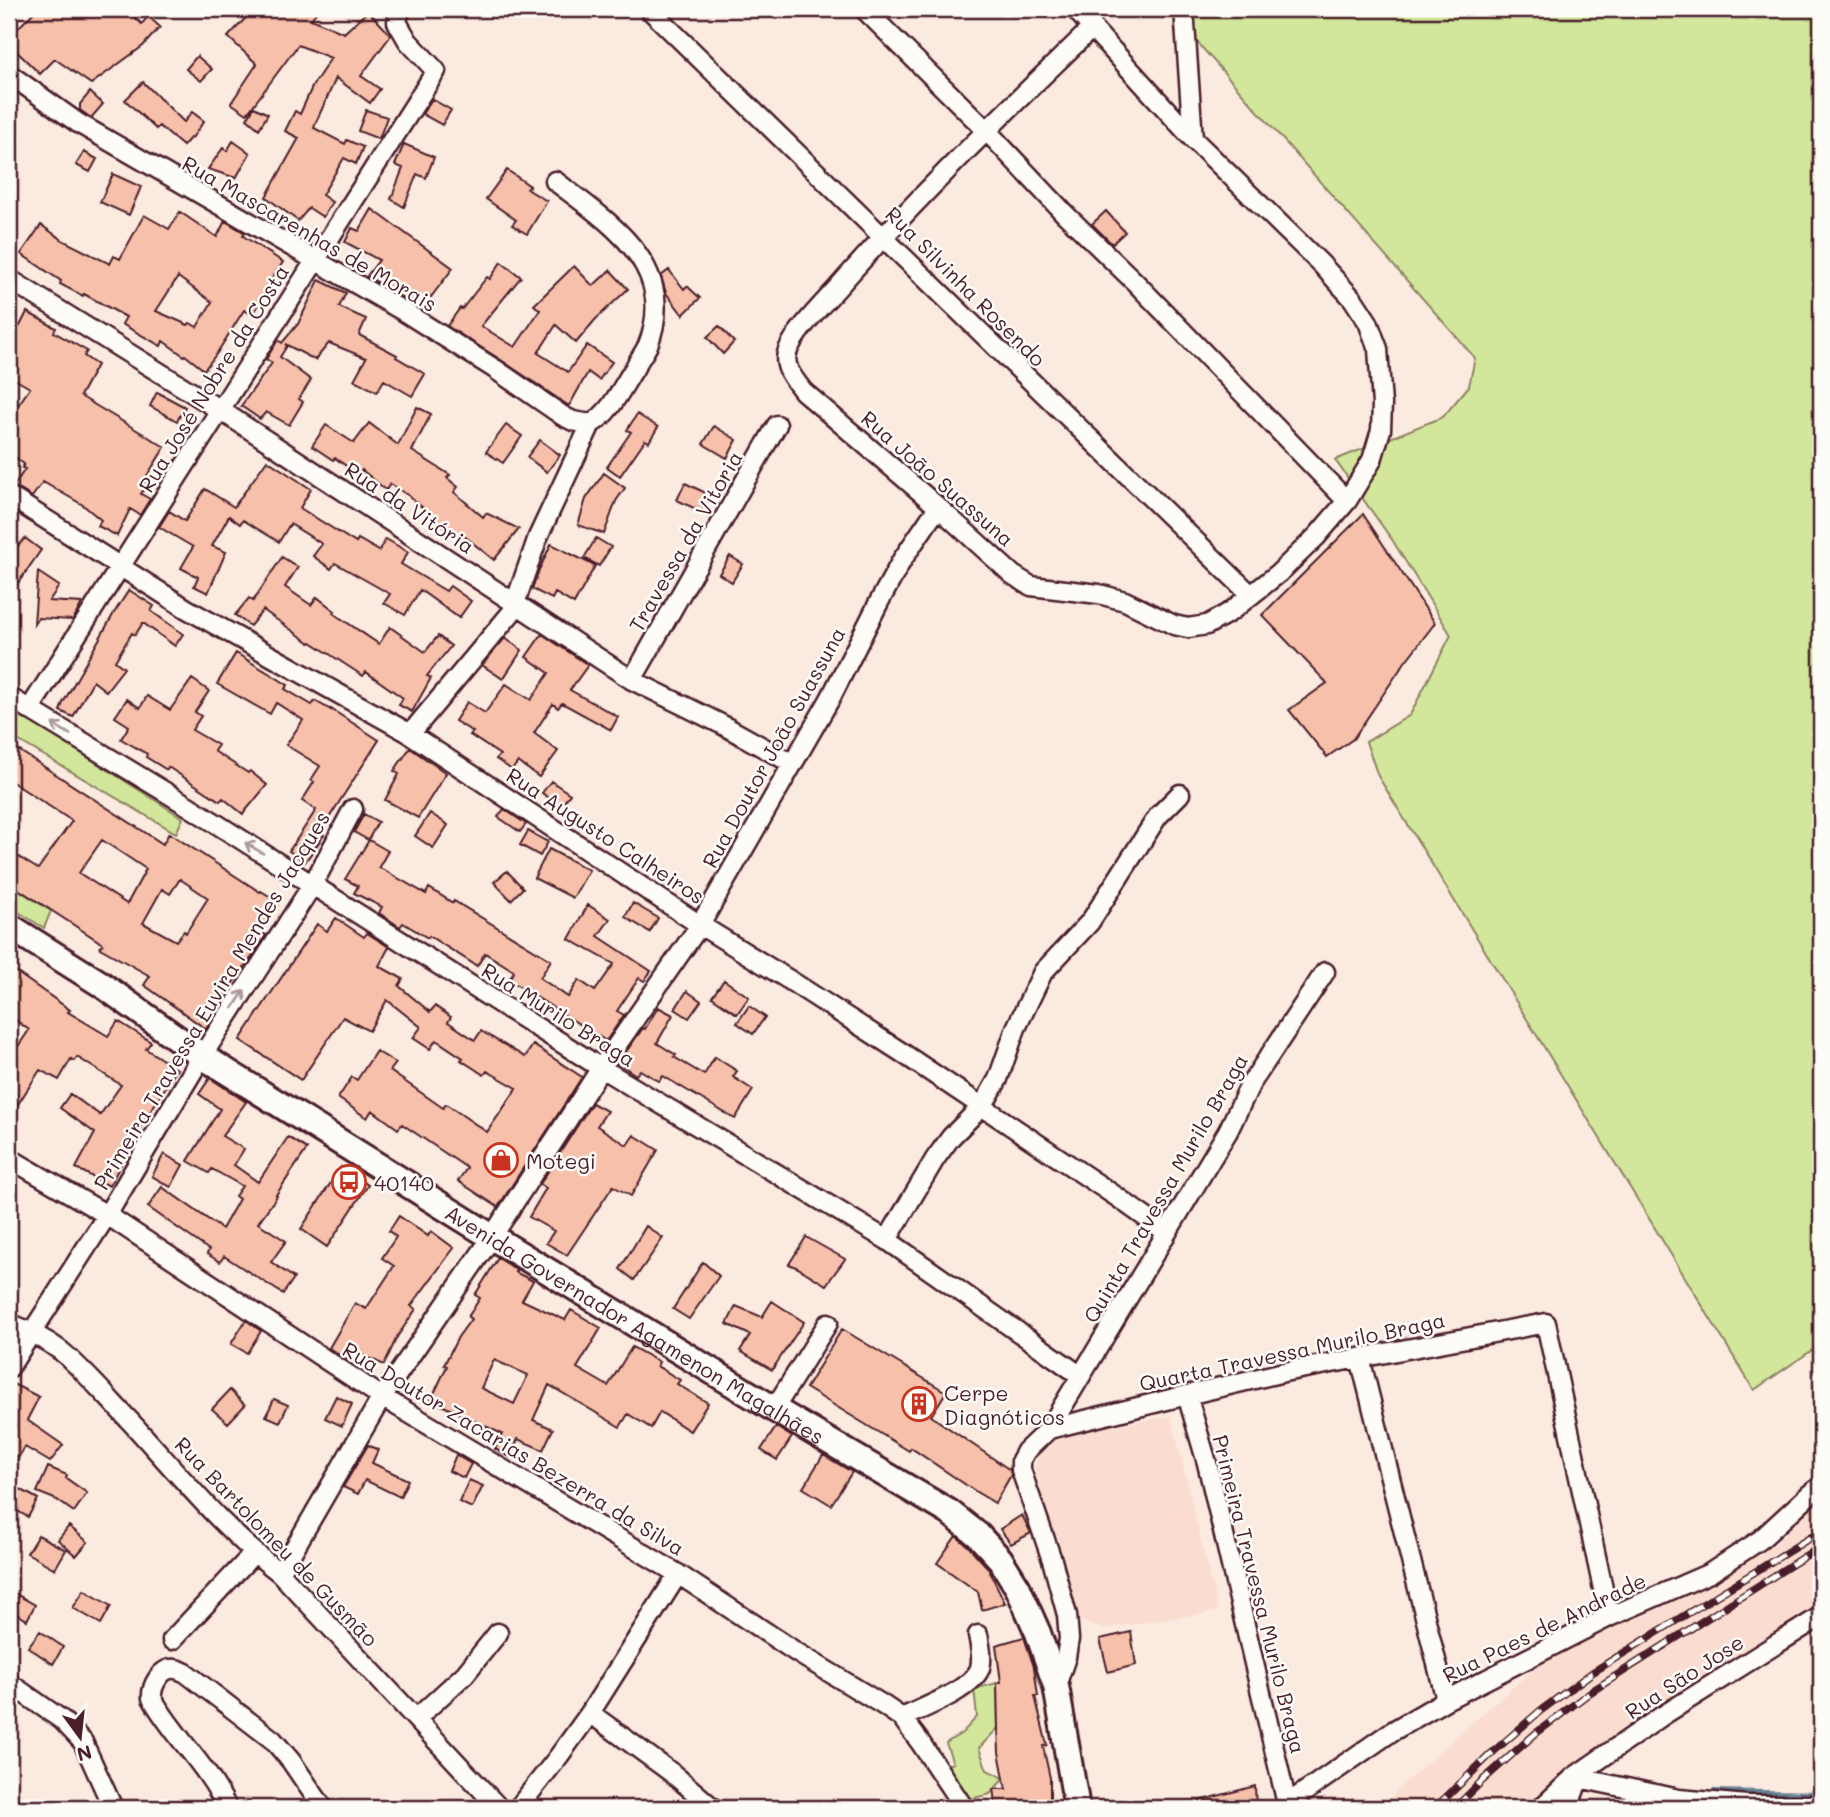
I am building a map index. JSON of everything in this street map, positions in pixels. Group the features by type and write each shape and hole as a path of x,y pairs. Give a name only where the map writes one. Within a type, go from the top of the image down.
{"main road":[{"name":"Avenida Governador Agamenon Magalhães","path":"9,926 101,984 202,1056 492,1237 949,1512 978,1535 1000,1559 1018,1588 1038,1633 1056,1686 1077,1808"}],"street":[{"name":"Rua José Nobre da Costa","path":"29,710 436,71 408,40 397,22 400,9"},
{"name":"Rua Silvinha Rosendo","path":"649,9 1065,417 1251,595"},
{"path":"864,9 986,130 1347,501"},
{"name":"Rua João Suassuna","path":"883,236 796,337 787,352 791,376 803,391 1013,575 1031,586 1099,594 1125,601 1174,625 1188,628 1207,625 1230,612 1279,573 1317,536 1347,501 1372,460 1381,430 1378,349 1368,322 1353,299 1321,264 1193,139 1075,9"},
{"path":"1184,9 1193,139"},
{"path":"883,236 986,130 1093,27"},
{"name":"Rua Mascarenhas de Morais","path":"9,74 79,123 438,333 563,415 573,421 591,424"},
{"path":"410,734 512,612 538,537 591,424 599,420 606,411 647,347 655,322 657,302 652,282 641,259 605,219 555,181"},
{"name":"Rua da Vitória","path":"9,279 220,410 632,680 721,724 793,764"},
{"name":"Travessa da Vitoria","path":"632,680 777,425"},
{"name":"Rua Augusto Calheiros","path":"9,496 187,610 410,734 982,1106 1166,1232"},
{"name":"Rua Doutor João Suassuna","path":"280,1573 382,1397 492,1237 601,1068 700,925 830,699 902,560 938,507"},
{"name":"Rua Murilo Braga","path":"9,697 313,884 601,1068 887,1240 1081,1376"},
{"path":"887,1240 935,1159 982,1106 998,1079 1016,1028 1044,972 1090,922 1158,816 1180,794"},
{"name":"Primeira Travessa Euvira Mendes Jacques","path":"9,1368 107,1215 202,1056 313,884 353,810"},
{"name":"Quinta Travessa Murilo Braga","path":"1056,1686 1069,1639 1067,1615 1052,1560 1021,1470 1021,1460 1026,1451 1049,1429 1228,1131 1250,1085 1325,972"},
{"name":"Rua Doutor Zacarias Bezerra da Silva","path":"9,1158 107,1215 382,1397 678,1574 796,1652 883,1704 902,1717 964,1808"},
{"name":"Rua Bartolomeu de Gusmão","path":"9,1323 31,1332 60,1351 93,1382 254,1553 280,1573 499,1808"},
{"name":"Quarta Travessa Murilo Braga","path":"1049,1429 1187,1395 1360,1358 1546,1323 1609,1617"},
{"path":"774,1409 828,1324"},
{"path":"1360,1358 1446,1700"},
{"name":"Primeira Travessa Murilo Braga","path":"1187,1395 1207,1463 1286,1806"},
{"name":"Rua Paes de Andrade","path":"1286,1806 1391,1732 1446,1700 1609,1617 1710,1573 1760,1540 1821,1486"},
{"path":"172,1640 254,1553"},
{"path":"518,1808 590,1713 678,1574"},
{"name":"Rua São Jose","path":"1541,1808 1662,1716 1821,1616"},
{"path":"417,1718 465,1674 499,1633"},
{"path":"902,1717 955,1692 979,1671 981,1658 978,1635"},
{"path":"227,1808 203,1766 152,1698 152,1688 166,1670 178,1669 186,1673 273,1740 323,1808"},
{"path":"9,1684 62,1720 83,1742 113,1808"},
{"path":"590,1713 672,1773 713,1808"},
{"path":"1568,1808 1577,1778 1679,1799 1746,1805 1821,1805"}],"shaded area":[{"path":"1171,1416 1218,1611 1102,1629 1072,1617 1035,1468 1042,1438"},
{"path":"1821,1500 1821,1604 1650,1710 1578,1762 1522,1808 1384,1808 1400,1787 1549,1655 1599,1628 1774,1546 1810,1507"}],"green space":[{"path":"1168,9 1821,9 1821,1344 1754,1390 1378,776 1366,742 1410,715 1451,635 1393,541 1335,460 1443,417 1469,386 1475,358"},
{"path":"9,707 183,818 176,833 9,735"},
{"path":"17,889 51,911 44,928 9,906 9,897"},
{"path":"997,1683 998,1728 979,1748 987,1770 1004,1778 990,1794 966,1800 943,1766 953,1763 946,1743 962,1733 977,1717 974,1689"}],"building":[{"path":"37,9 125,9 142,24 148,16 160,27 143,46 91,84 55,59 40,74 9,44 9,37"},
{"path":"254,9 319,9 311,19 344,33 368,11 391,35 361,76 380,89 370,103 336,78 316,122 314,128 345,144 347,140 363,147 356,164 344,158 322,195 332,202 323,217 309,208 298,221 266,197 299,138 285,131 295,111 300,114 313,85 331,58 298,45 247,114 231,103 257,64 228,37"},
{"path":"197,56 212,69 201,81 186,69"},
{"path":"143,82 184,122 192,112 204,121 183,146 159,126 156,129 125,100"},
{"path":"90,92 103,104 91,118 80,110 80,104"},
{"path":"432,99 451,110 442,125 422,114"},
{"path":"254,107 268,114 259,129 247,119"},
{"path":"366,110 387,117 379,139 358,131"},
{"path":"233,141 250,153 236,178 208,169 223,148 227,151"},
{"path":"404,144 434,157 426,178 417,174 404,207 391,199 403,168 395,165"},
{"path":"84,152 97,159 90,172 76,165"},
{"path":"507,170 530,186 527,189 547,201 527,234 512,225 516,220 486,199"},
{"path":"113,174 141,187 129,215 100,202"},
{"path":"372,209 453,268 419,308 367,276 379,260 345,242 352,228 359,231"},
{"path":"1106,211 1125,232 1112,244 1092,224"},
{"path":"180,212 217,237 225,221 283,262 253,315 244,310 204,370 163,341 161,346 122,324 126,317 60,284 61,281 21,254 41,225 64,241 110,264 114,256 120,259 144,215 169,229","holes":["178,277 212,302 197,327 156,311"]},
{"path":"501,262 521,277 481,326 515,347 540,310 534,305 574,266 593,286 610,270 628,289 595,320 576,343 556,325 538,353 568,372 587,345 612,362 599,380 588,372 569,406 447,326 487,277 490,279"},
{"path":"669,270 684,289 687,286 700,298 683,315 666,293 661,276"},
{"path":"319,280 346,293 339,307 366,319 359,335 397,355 396,357 425,374 412,396 384,380 377,392 354,380 366,358 329,343 315,360 285,344 287,346 280,357 311,380 299,399 303,402 289,425 266,412 260,419 241,406 272,363 266,359 278,340 282,343 298,324"},
{"path":"27,312 56,328 54,332 87,351 84,356 97,365 80,396 165,447 143,482 147,485 141,494 150,499 140,515 130,509 117,536 98,526 101,520 83,505 43,482 32,497 14,486 25,469 22,468 24,464 9,453 9,418 30,388 9,376 9,319 20,326"},
{"path":"719,326 734,342 723,354 707,337"},
{"path":"157,392 185,407 177,421 150,406"},
{"path":"417,407 431,414 412,451 450,475 447,478 458,487 454,492 483,517 486,513 519,529 494,560 463,535 459,539 409,496 390,484 386,490 362,470 359,475 312,446 326,425 354,443 369,423 398,445"},
{"path":"637,414 658,427 649,442 645,440 620,476 607,467 631,432 627,430"},
{"path":"506,425 522,436 503,463 486,452"},
{"path":"714,426 737,440 727,458 703,444"},
{"path":"540,440 560,455 547,472 527,457"},
{"path":"267,460 311,489 300,508 356,543 358,539 379,551 386,539 408,552 401,564 446,591 450,586 471,601 459,618 420,590 405,615 384,603 390,594 335,563 331,569 313,556 322,544 290,524 279,542 243,520 240,524 229,516 212,546 226,552 208,593 194,586 198,577 181,568 193,547 159,527 169,511 185,521 205,489 234,507"},
{"path":"604,473 625,488 616,501 604,534 578,525 586,499"},
{"path":"685,483 710,495 702,512 677,500"},
{"path":"1363,514 1435,623 1353,739 1327,757 1289,710 1327,683 1262,615"},
{"path":"25,538 41,550 9,596 9,540 18,546"},
{"path":"596,538 611,547 599,566 584,558"},
{"path":"551,544 595,566 574,604 555,593 552,599 532,589"},
{"path":"730,556 743,564 732,582 719,574"},
{"path":"282,557 298,567 285,587 311,605 317,597 335,611 333,613 379,644 390,627 425,652 438,636 451,646 427,676 431,678 412,712 399,705 403,698 366,672 363,676 263,610 250,626 235,615 249,598 253,601"},
{"path":"38,572 59,586 49,601 82,603 73,620 38,618 34,624"},
{"path":"129,590 154,606 151,611 183,634 175,646 143,623 135,635 132,633 115,661 124,668 106,691 93,681 73,717 60,711 114,613"},
{"path":"542,634 588,665 570,690 618,717 611,730 562,703 558,708 553,704 534,733 558,751 539,777 518,762 512,770 496,759 500,755 470,735 473,732 455,721 467,702 485,713 506,684 531,700 549,673 526,657"},
{"path":"505,638 522,650 503,679 482,665"},
{"path":"236,653 288,685 285,689 312,705 315,701 331,709 379,740 320,832 324,835 305,862 289,851 316,810 302,801 320,766 286,745 303,720 276,703 270,714 217,684"},
{"path":"192,679 209,691 195,712 201,716 192,730 218,745 214,751 248,773 250,771 267,785 243,814 223,798 220,801 121,739 129,726 115,717 127,699 140,708 147,696 170,710"},
{"path":"9,744 163,844 169,833 279,902 260,931 266,935 222,998 225,999 206,1029 144,985 150,976 100,948 103,944 9,883 9,851 38,869 72,821 9,780","holes":["102,840 146,869 127,904 79,873","180,879 208,898 186,933 184,931 176,941 143,923 162,889 170,894"]},
{"path":"410,748 446,773 418,818 385,800 399,774 394,771"},
{"path":"551,781 570,794 561,806 542,793"},
{"path":"504,809 526,824 520,832 498,817"},
{"path":"430,813 448,825 433,848 415,836"},
{"path":"364,814 378,822 368,840 354,832"},
{"path":"528,831 548,842 540,856 520,845"},
{"path":"369,840 388,851 379,867 382,869 426,894 429,888 453,903 454,901 551,960 540,978 568,997 579,980 595,991 614,964 569,939 588,905 610,919 598,936 651,971 644,981 639,978 617,1011 624,1015 606,1041 509,980 514,971 485,953 477,966 429,936 428,938 403,923 400,927 379,913 382,907 354,893 358,886 345,879"},
{"path":"549,849 589,870 573,898 534,878"},
{"path":"507,871 523,888 511,900 494,882"},
{"path":"633,903 658,918 650,932 625,917"},
{"path":"336,918 364,937 367,933 389,947 379,966 403,979 399,986 430,1012 435,1006 451,1017 448,1022 475,1040 481,1031 525,1057 533,1045 582,1077 498,1207 458,1181 467,1168 402,1124 398,1129 372,1110 367,1118 338,1098 352,1077 357,1080 376,1051 396,1063 390,1071 443,1108 446,1104 487,1132 517,1088 487,1071 484,1075 436,1040 430,1049 413,1038 421,1027 387,1000 369,1031 343,1017 301,1080 240,1040 317,924 327,931"},
{"path":"9,967 70,1010 68,1012 108,1036 118,1021 151,1042 146,1049 177,1069 135,1136 109,1186 76,1168 95,1133 60,1108 70,1094 100,1115 121,1085 77,1057 74,1061 71,1059 59,1080 40,1070 9,1118 9,1060 29,1030 9,1015"},
{"path":"724,980 749,997 737,1014 712,997"},
{"path":"687,991 701,1001 689,1018 675,1009"},
{"path":"749,1006 765,1017 753,1034 737,1023"},
{"path":"658,1007 673,1015 657,1043 704,1075 715,1057 737,1071 733,1077 753,1090 735,1119 663,1076 659,1081 640,1070 636,1075 618,1063 643,1028 645,1029"},
{"path":"210,1078 246,1102 222,1136 244,1149 234,1165 258,1182 288,1137 307,1149 258,1223 286,1241 271,1262 294,1278 283,1294 224,1256 220,1262 207,1254 209,1250 148,1207 162,1187 222,1229 239,1199 235,1196 242,1186 212,1169 209,1173 188,1161 220,1109 199,1094"},
{"path":"592,1103 607,1111 597,1126 627,1145 634,1135 658,1150 631,1196 613,1186 567,1255 546,1243 554,1231 529,1217 546,1188 540,1184"},
{"path":"164,1154 183,1165 171,1187 152,1176"},
{"path":"341,1167 368,1185 327,1247 301,1229"},
{"path":"399,1216 428,1236 431,1231 454,1248 411,1306 416,1309 397,1337 384,1365 352,1350 346,1360 329,1348 355,1303 366,1309 394,1266 382,1258 396,1237 389,1231"},
{"path":"646,1226 663,1238 634,1280 620,1269"},
{"path":"806,1237 845,1259 826,1285 789,1264"},
{"path":"498,1258 517,1270 515,1272 533,1281 522,1300 565,1320 571,1310 601,1328 577,1368 608,1386 632,1347 659,1362 657,1366 680,1380 677,1384 708,1403 690,1431 660,1412 651,1428 628,1414 620,1427 549,1385 533,1420 553,1429 543,1450 518,1439 510,1457 495,1449 502,1434 431,1400 447,1366 444,1365 480,1298 475,1295","holes":["494,1360 528,1375 514,1404 481,1388"]},
{"path":"703,1262 719,1276 689,1319 673,1309"},
{"path":"772,1301 804,1322 772,1370 740,1351 750,1335 727,1324 736,1306 762,1317"},
{"path":"246,1320 261,1331 247,1353 231,1344"},
{"path":"842,1329 946,1392 931,1416 1010,1470 1011,1475 995,1503 911,1448 909,1451 806,1388"},
{"path":"9,1382 39,1397 27,1420 63,1445 50,1462 25,1447 9,1472"},
{"path":"230,1390 245,1405 228,1423 212,1409"},
{"path":"336,1396 352,1404 342,1426 325,1418"},
{"path":"274,1399 288,1405 280,1422 266,1416"},
{"path":"776,1427 792,1437 777,1460 761,1450"},
{"path":"368,1445 378,1450 372,1463 408,1480 400,1497 365,1480 358,1494 343,1487"},
{"path":"456,1455 471,1464 464,1478 449,1471"},
{"path":"823,1455 852,1472 831,1505 803,1488"},
{"path":"48,1467 67,1475 66,1478 87,1493 74,1512 57,1500 37,1492"},
{"path":"469,1480 483,1486 472,1508 459,1502"},
{"path":"9,1483 38,1499 28,1517 9,1506"},
{"path":"1022,1515 1031,1533 1011,1544 1000,1529"},
{"path":"69,1526 88,1542 76,1556 58,1540"},
{"path":"38,1535 66,1550 55,1569 27,1553"},
{"path":"956,1536 988,1568 1005,1603 982,1610 978,1592 937,1563"},
{"path":"9,1590 35,1605 27,1620 9,1609"},
{"path":"84,1590 111,1606 101,1624 73,1608"},
{"path":"40,1631 63,1647 53,1664 28,1647"},
{"path":"1131,1632 1136,1665 1108,1672 1100,1639"},
{"path":"1024,1637 1034,1667 1038,1696 1035,1696 1047,1745 1043,1746 1050,1778 1050,1808 996,1808 993,1789 1006,1789 999,1752 997,1683 1001,1682 996,1645"},
{"path":"1255,1786 1256,1808 1192,1808 1191,1803"}],"waterway":[{"path":"1714,1792 1821,1794"}],"railway":[{"path":"1435,1808 1540,1711 1593,1672 1821,1531"},
{"path":"1455,1808 1535,1734 1589,1693 1821,1546"}],"place":[{"name":"Motegi","path":"501,1160"},
{"name":"40140","path":"349,1182"},
{"name":"Cerpe Diagnóticos","path":"919,1404"}]}
